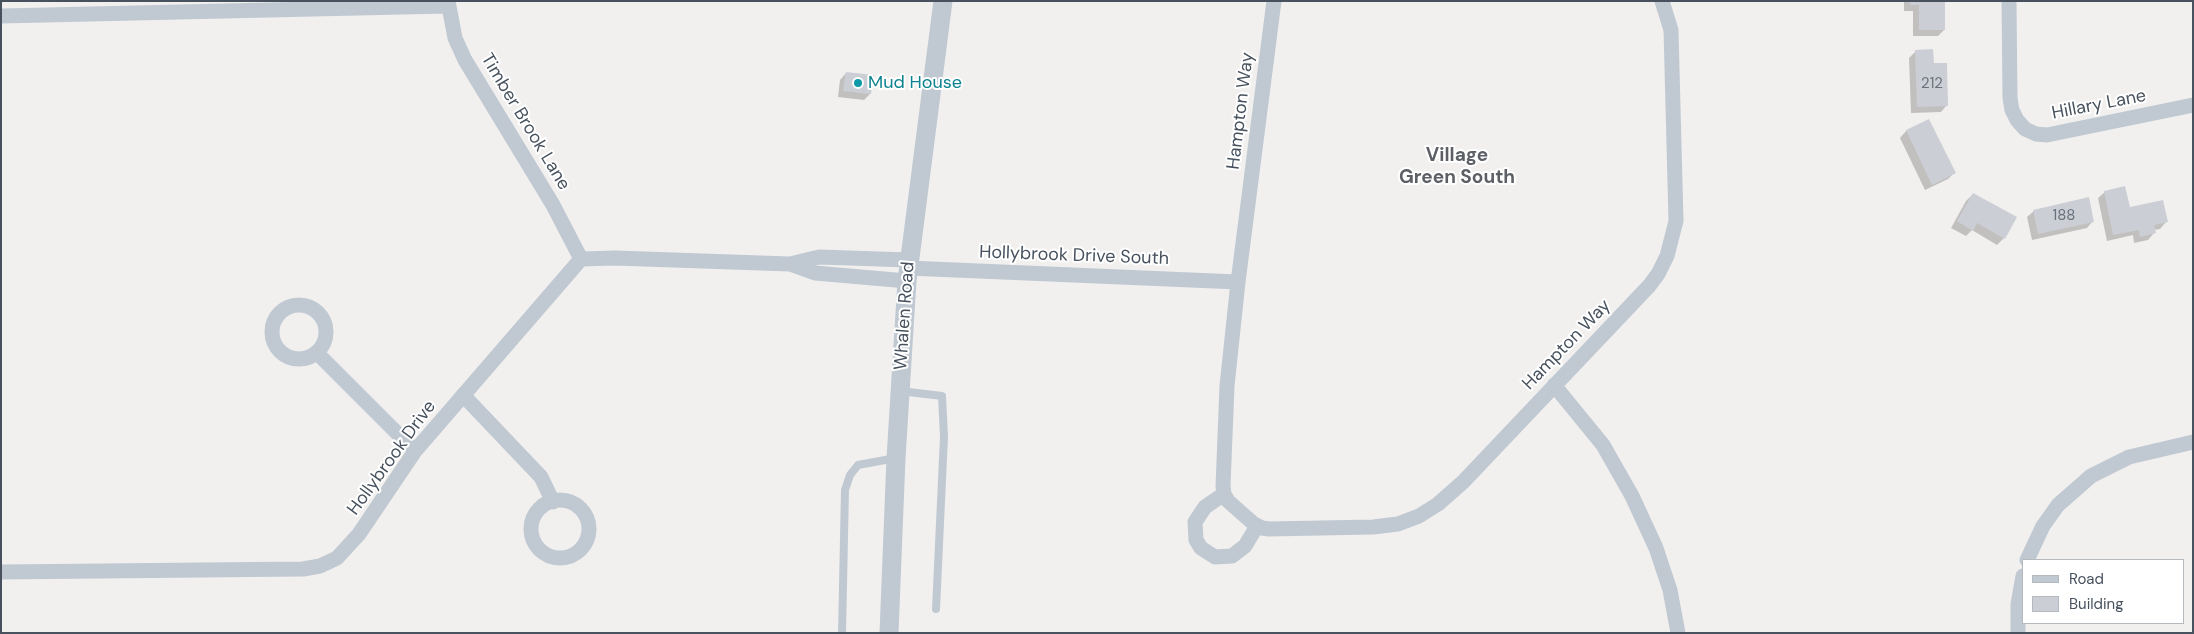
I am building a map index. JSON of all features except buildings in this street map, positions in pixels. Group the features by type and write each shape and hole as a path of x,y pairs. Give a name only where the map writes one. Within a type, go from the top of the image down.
{"street":[{"name":"Whalen Road","path":"890,633 896,458 908,270 942,1"},
{"name":"Hampton Way","path":"1224,494 1227,386 1238,282 1274,1"},
{"name":"Hampton Way","path":"1257,526 1269,529 1373,527 1398,524 1419,516 1438,504 1463,482 1649,286 1658,274 1667,256 1676,221 1671,30 1662,1"},
{"name":"Hillary Lane","path":"2008,1 2010,98 2012,110 2017,120 2026,129 2036,134 2047,135 2193,105"},
{"path":"1,16 448,4"},
{"name":"Timber Brook Lane","path":"448,4 455,38 466,60 553,204 581,260"},
{"path":"581,260 615,258 790,264 819,257 908,270"},
{"name":"Hollybrook Drive","path":"1,572 303,570 320,566 337,558 359,534 415,451 581,260"},
{"path":"790,264 816,274 908,270"},
{"name":"Hollybrook Drive South","path":"908,270 1238,282"},
{"path":"317,353 415,451"},
{"path":"1554,385 1603,445 1632,496 1659,557 1670,590 1678,633"},
{"path":"463,395 541,477 553,502"},
{"path":"2027,559 2043,526 2058,506 2092,476 2129,457 2193,442"},
{"path":"1224,494 1228,501 1257,526 1245,546 1232,556 1215,557 1201,548 1196,540 1195,522 1205,508 1224,494"},
{"path":"2018,633 2018,604 2022,582"}],"lane":[{"path":"900,391 942,396 944,438 936,609"},
{"path":"842,633 845,490 850,475 858,465 896,458"}],"place":[{"name":"Mud House","path":"858,83"}],"district":[{"name":"Village Green South","path":"1457,167"}]}
